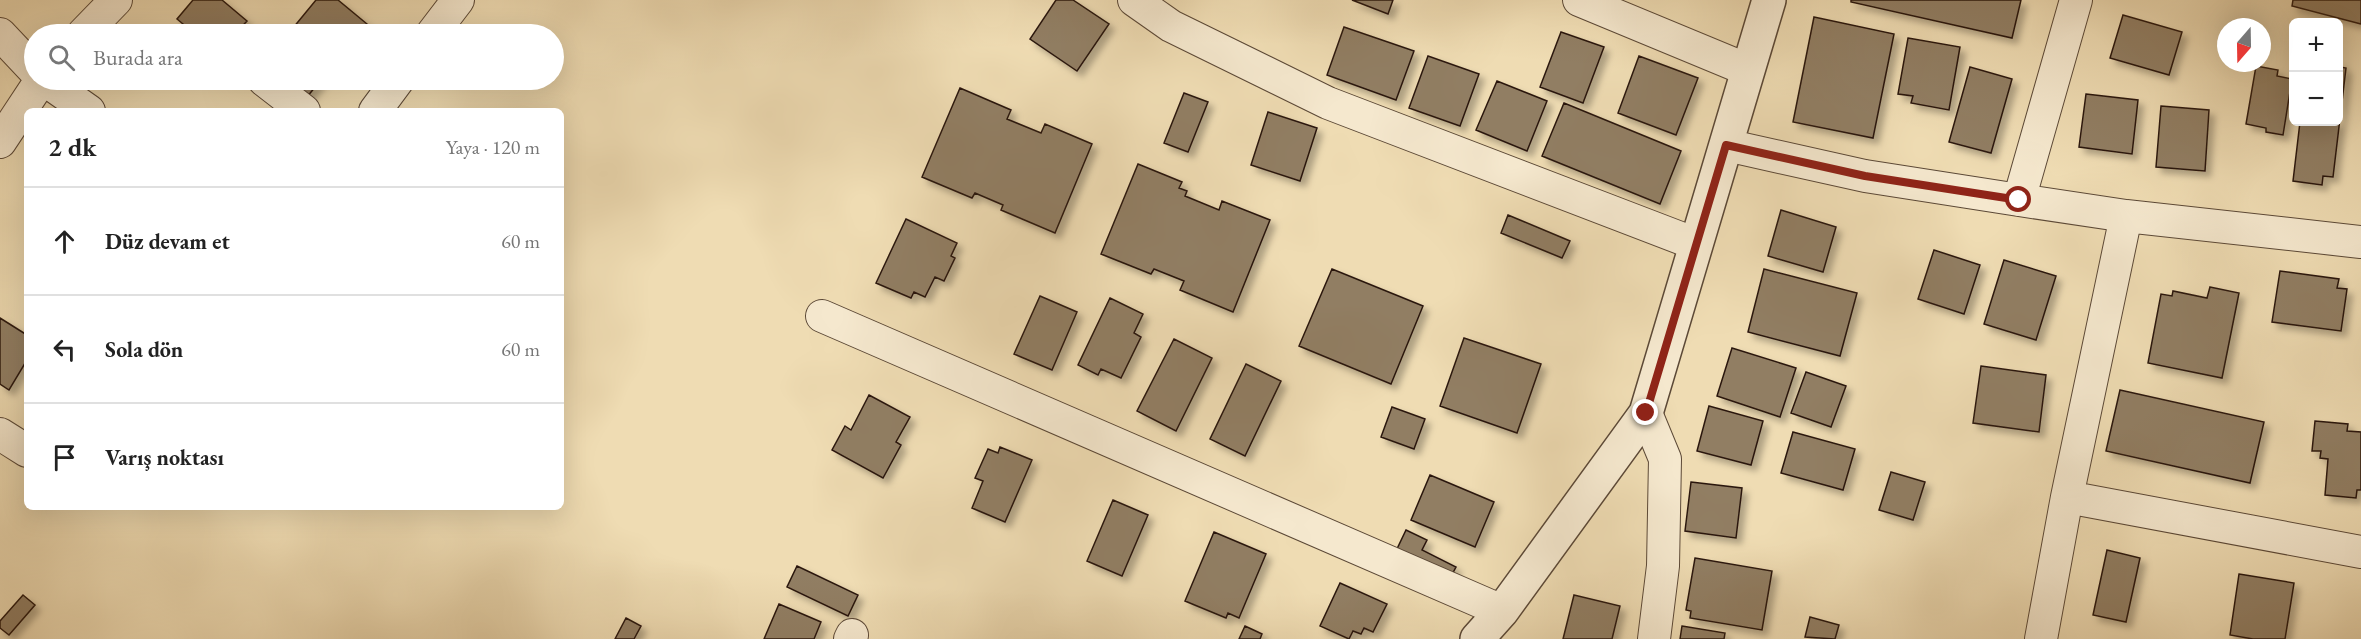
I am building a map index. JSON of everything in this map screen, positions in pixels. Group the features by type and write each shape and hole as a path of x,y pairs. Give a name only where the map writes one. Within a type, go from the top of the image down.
{"street":[{"path":"93,24 116,0"},
{"path":"440,24 458,0"},
{"path":"1134,0 1171,26 1328,103 1696,244"},
{"path":"1579,0 1748,70"},
{"path":"1477,639 1502,611 1646,413 1769,0"},
{"path":"2019,200 2076,0"},
{"path":"0,34 24,59"},
{"path":"0,142 36,90"},
{"path":"58,90 85,108"},
{"path":"277,90 300,108"},
{"path":"377,108 391,90"},
{"path":"1726,145 1865,176 2019,200 2126,216 2361,242"},
{"path":"2041,639 2067,497 2126,216"},
{"path":"822,316 1502,611"},
{"path":"1646,413 1665,459 1663,566 1654,639"},
{"path":"0,434 24,449"},
{"path":"2067,497 2361,552"}],"building":[{"path":"193,0 222,0 247,21 244,24 183,24 177,19"},
{"path":"316,0 338,0 367,24 296,24"},
{"path":"1056,0 1073,0 1109,24 1077,71 1030,39"},
{"path":"1352,0 1393,0 1388,14"},
{"path":"1851,0 2021,0 2012,38 1851,2"},
{"path":"2293,0 2361,0 2361,24 2343,18 2292,6"},
{"path":"2123,15 2182,32 2169,75 2110,58"},
{"path":"1814,17 1894,34 1873,138 1793,122"},
{"path":"1344,27 1414,51 1396,100 1327,75"},
{"path":"1561,32 1604,47 1583,103 1540,87"},
{"path":"1908,38 1960,47 1949,110 1911,103 1913,96 1898,94"},
{"path":"1428,56 1479,74 1460,126 1409,108"},
{"path":"1639,56 1698,78 1676,135 1618,113"},
{"path":"1970,67 2012,79 1991,153 1949,142"},
{"path":"2343,68 2346,68 2343,93"},
{"path":"2271,69 2278,70 2277,76 2289,78 2289,98 2283,135 2266,132 2266,128 2246,124 2255,72 2271,72"},
{"path":"1497,81 1547,101 1527,151 1476,130"},
{"path":"960,88 1011,110 1007,119 1041,133 1045,124 1092,144 1055,233 1001,210 1003,205 975,193 972,198 922,177"},
{"path":"286,90 313,90 302,103"},
{"path":"1184,93 1208,102 1188,152 1164,143"},
{"path":"2086,94 2138,100 2132,154 2079,147"},
{"path":"1564,103 1681,151 1660,204 1542,156"},
{"path":"2161,106 2209,110 2205,171 2156,167"},
{"path":"1268,112 1317,128 1300,181 1251,165"},
{"path":"2300,126 2339,126 2333,177 2323,176 2322,185 2293,181"},
{"path":"1138,164 1182,182 1179,188 1187,191 1185,196 1219,210 1222,201 1270,220 1233,312 1180,290 1184,281 1154,269 1151,274 1101,254"},
{"path":"1781,210 1836,227 1823,272 1768,256"},
{"path":"1508,215 1570,241 1562,258 1501,233"},
{"path":"906,219 957,243 951,256 955,258 944,281 935,277 925,297 914,292 911,298 876,283"},
{"path":"1934,250 1980,265 1964,314 1918,299"},
{"path":"2004,260 2056,276 2036,340 1984,324"},
{"path":"1332,269 1423,306 1391,384 1299,346"},
{"path":"1764,269 1857,293 1840,356 1748,332"},
{"path":"2280,271 2339,279 2337,288 2347,289 2341,331 2272,322"},
{"path":"2210,287 2239,293 2222,378 2148,363 2161,294 2172,296 2173,291 2207,298"},
{"path":"1040,296 1077,312 1052,370 1014,354"},
{"path":"1110,298 1143,314 1134,333 1141,337 1121,378 1101,369 1098,375 1078,365"},
{"path":"0,318 24,333 24,365 9,390 0,384"},
{"path":"1464,338 1541,364 1517,433 1440,406"},
{"path":"1174,339 1212,358 1176,431 1137,411"},
{"path":"1732,348 1796,368 1780,417 1717,396"},
{"path":"1246,364 1281,381 1245,456 1210,439"},
{"path":"1981,366 2046,375 2039,432 1973,423"},
{"path":"1806,372 1846,386 1831,427 1791,413"},
{"path":"2120,390 2264,422 2250,483 2106,451"},
{"path":"869,395 910,417 896,442 901,445 883,478 832,450 845,426 851,430"},
{"path":"1709,406 1763,421 1751,465 1697,451"},
{"path":"1392,407 1425,419 1414,449 1381,437"},
{"path":"2315,421 2348,424 2347,431 2361,432 2361,490 2357,490 2356,498 2325,495 2328,459 2320,458 2321,451 2312,451"},
{"path":"1793,432 1855,449 1843,490 1781,473"},
{"path":"1000,447 1032,460 1005,522 972,508 983,481 975,478 988,449 998,453"},
{"path":"1891,472 1925,482 1913,520 1879,510"},
{"path":"1430,475 1494,502 1475,547 1411,520"},
{"path":"1691,482 1742,488 1736,538 1685,531"},
{"path":"1113,500 1148,515 1122,576 1087,561"},
{"path":"1406,530 1427,540 1422,550 1456,567 1450,578 1396,551"},
{"path":"1214,532 1266,554 1239,618 1228,613 1226,618 1185,601"},
{"path":"2107,550 2140,558 2126,622 2093,615"},
{"path":"1695,558 1772,571 1762,630 1690,618 1691,611 1686,610"},
{"path":"797,566 858,595 848,616 787,587"},
{"path":"2239,574 2294,583 2285,639 2253,639 2230,635"},
{"path":"1340,583 1387,604 1373,632 1364,628 1361,634 1353,631 1349,639 1320,626"},
{"path":"23,595 35,605 9,635 0,628 0,621"},
{"path":"1574,595 1620,606 1612,639 1563,639"},
{"path":"779,604 821,622 814,639 764,639"},
{"path":"1810,617 1839,625 1835,639 1805,637"},
{"path":"626,618 641,626 634,639 615,639"},
{"path":"1245,626 1262,634 1260,639 1239,639"},
{"path":"1682,626 1725,633 1724,639 1680,639"}],"route":[{"path":"1646,413 1726,145 1865,176 2019,200"}]}
